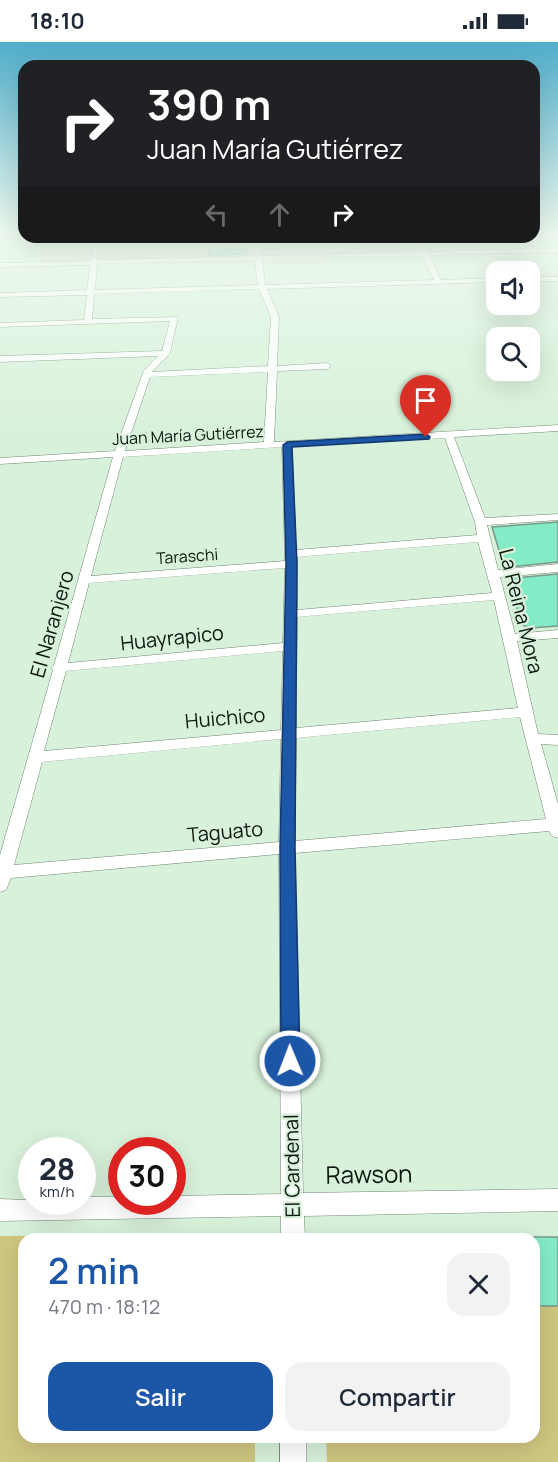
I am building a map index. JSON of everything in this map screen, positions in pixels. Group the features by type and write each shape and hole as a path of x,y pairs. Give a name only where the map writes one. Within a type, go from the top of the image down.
{"street":[{"path":"88,322 91,300"},
{"path":"268,300 275,317 268,446"},
{"path":"4,313 0,324 175,320 166,353 148,370 146,375 327,366"},
{"path":"0,359 166,353"},
{"name":"El Naranjero","path":"2,879 118,454 146,375"},
{"name":"Juan María Gutiérrez","path":"0,461 558,428"},
{"name":"La Reina Mora","path":"449,436 481,522 532,739 557,827"},
{"name":"El Cardenal","path":"287,445 291,559 287,848 293,1233"},
{"path":"481,522 558,517"},
{"name":"Taraschi","path":"84,580 483,538"},
{"path":"492,574 558,568"},
{"path":"290,614 498,596"},
{"path":"510,638 558,633"},
{"name":"Huayrapico","path":"58,668 289,646"},
{"name":"Huichico","path":"36,757 526,712"},
{"path":"532,739 558,740"},
{"name":"Taguato","path":"2,879 287,848 557,827"},
{"name":"Rawson","path":"0,1210 558,1200"},
{"path":"293,1443 293,1462"}],"shaded area":[{"path":"0,1236 18,1236 18,1443 255,1443 255,1462 0,1462"},
{"path":"540,1306 558,1306 558,1462 327,1462 326,1443 540,1443"}],"building":[{"path":"558,522 558,562 510,567 503,564 492,527"},
{"path":"558,574 558,626 530,628 522,625 509,582 514,578"},
{"path":"540,1237 558,1237 558,1306 540,1306"}],"route":[{"path":"290,1061 287,848 291,564 287,445 426,437"}]}
